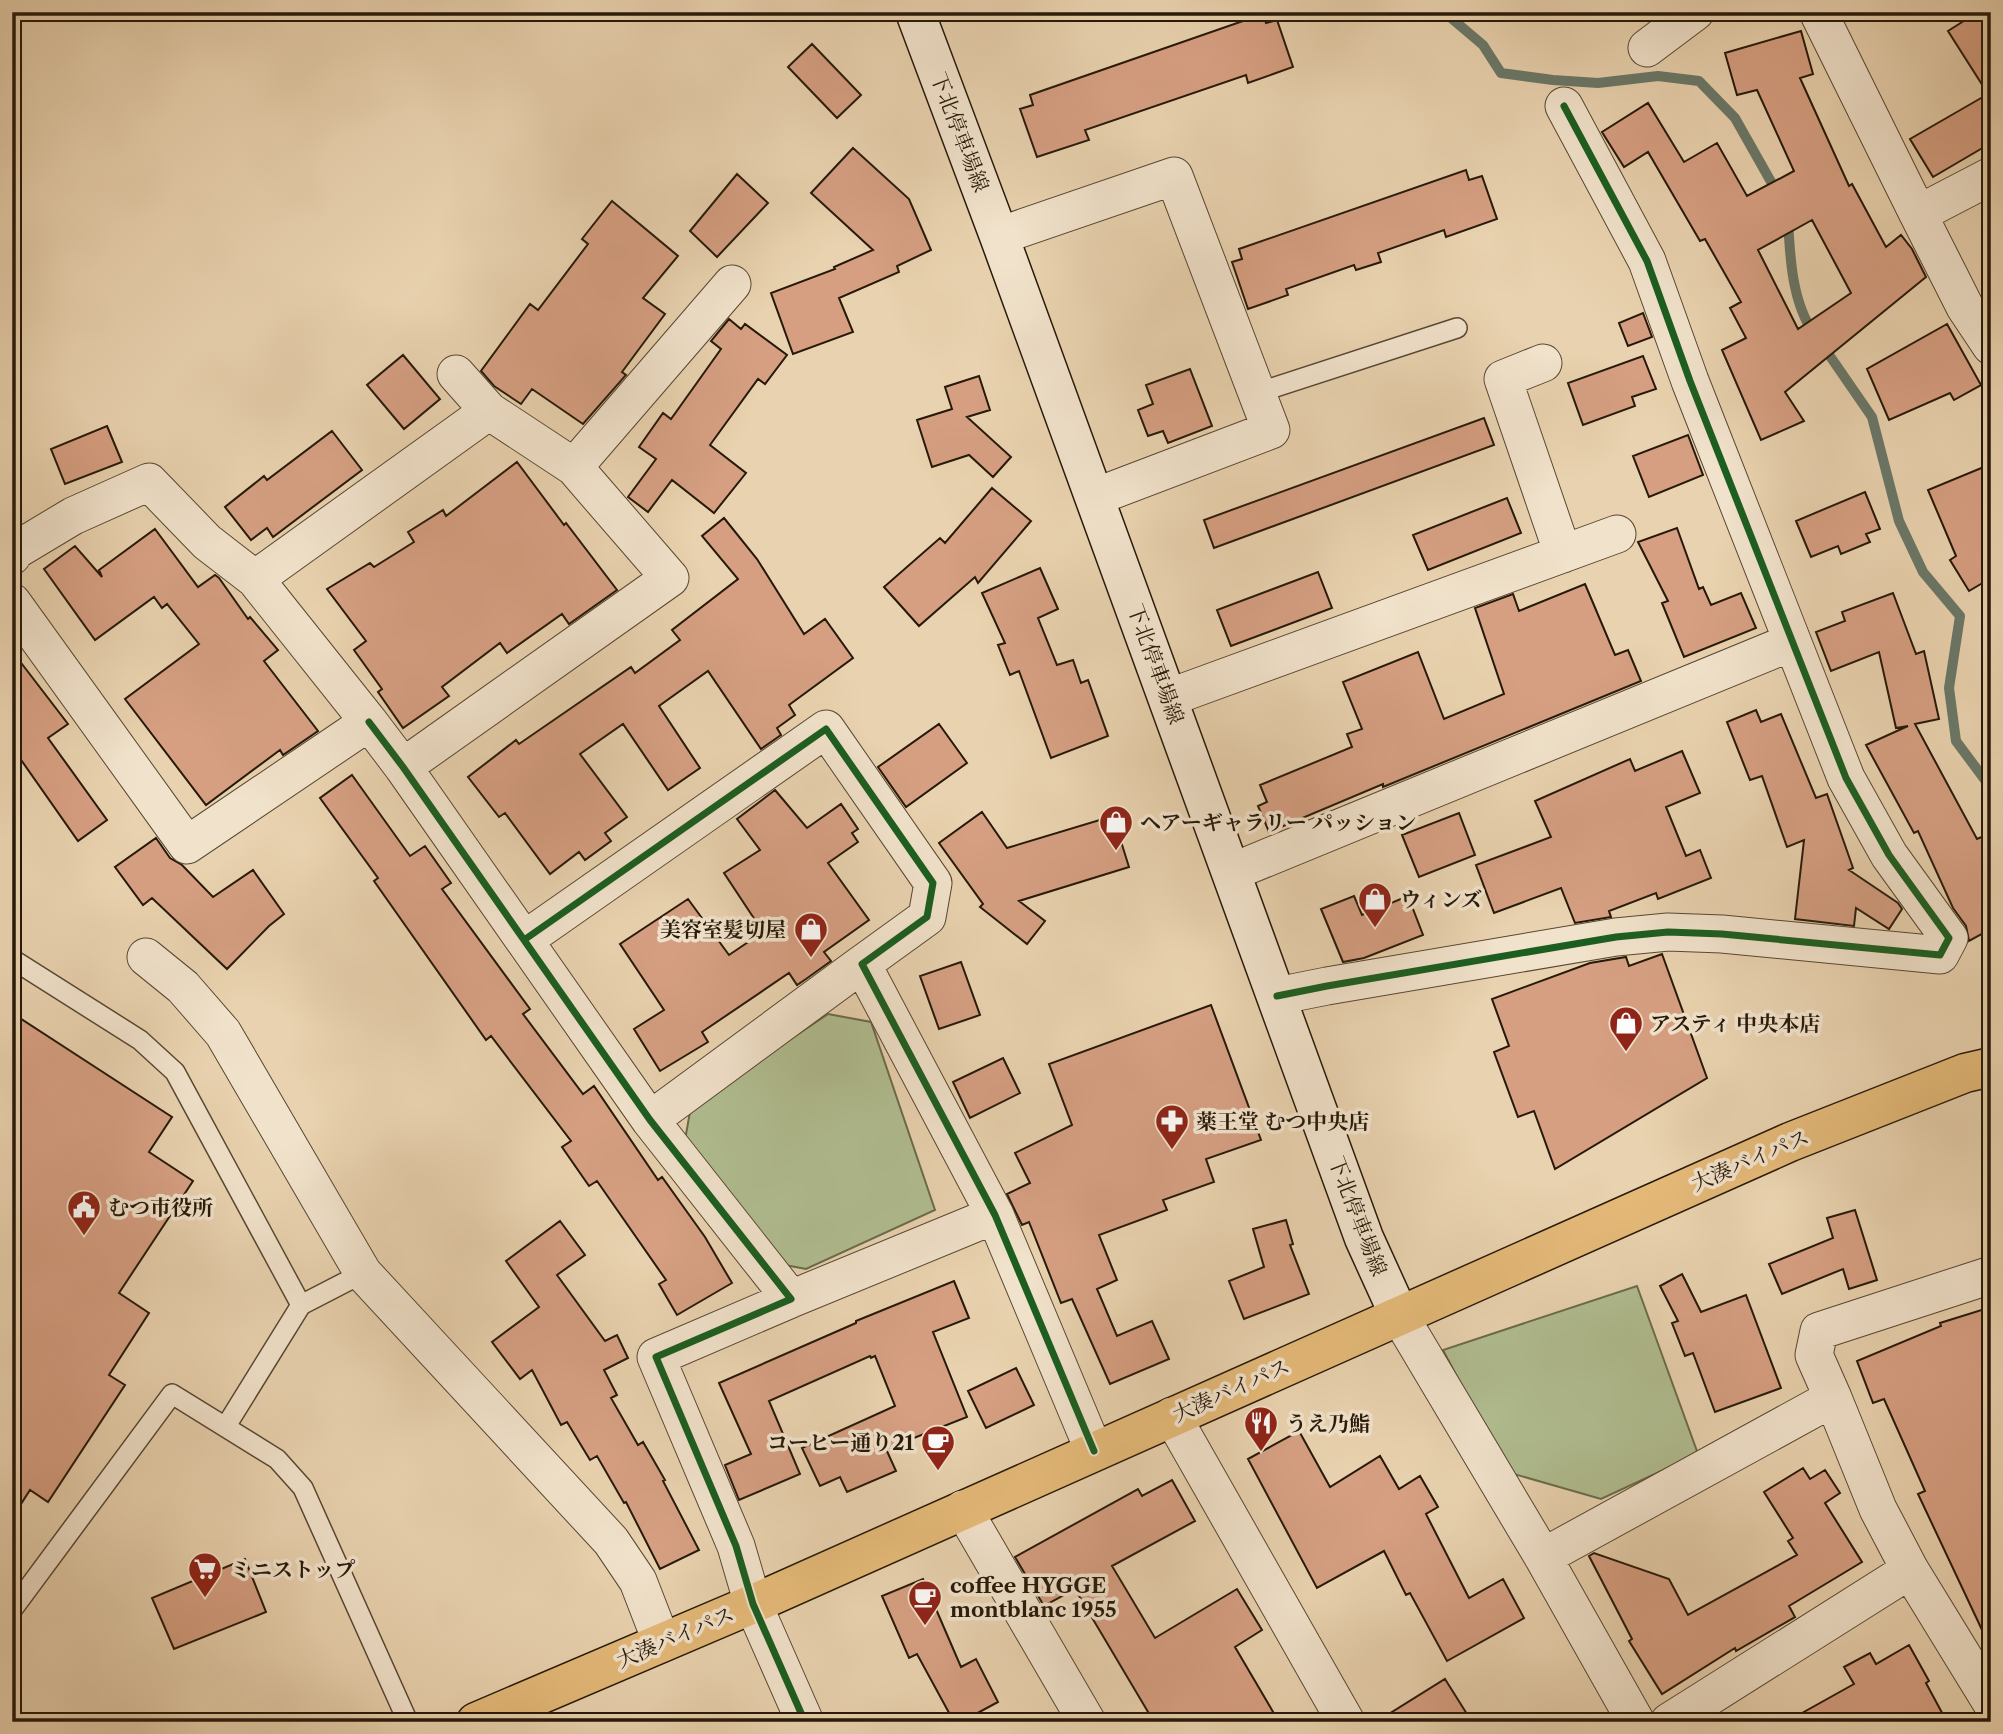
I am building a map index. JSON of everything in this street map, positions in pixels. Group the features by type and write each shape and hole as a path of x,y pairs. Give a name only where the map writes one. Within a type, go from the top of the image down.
{"highway":[{"name":"大湊バイパス","path":"476,1722 753,1604 1790,1142 1965,1073 1991,1067"}],"main road":[{"name":"下北停車場線","path":"915,12 1364,1238 1399,1315"}],"street":[{"path":"1647,48 1695,12"},
{"path":"1818,12 1965,307 1991,346"},
{"path":"1277,996 1616,937 1668,932 1735,935 1940,955 1949,938 1889,855 1846,778 1690,381 1647,261 1564,106"},
{"path":"999,236 1174,176 1271,430 1094,497"},
{"path":"1918,214 1991,176"},
{"path":"574,467 732,284"},
{"path":"1543,363 1503,379 1563,554"},
{"path":"403,767 670,578 574,467 489,411 457,374"},
{"path":"255,579 489,411"},
{"path":"12,556 13,552 73,516 149,482 207,542 255,579 403,767 650,1120 791,1299"},
{"path":"1168,698 1618,534"},
{"path":"12,602 187,845 369,722"},
{"path":"1232,872 1792,642"},
{"path":"524,940 826,729 933,883 927,917 650,1120"},
{"path":"146,957 183,987 223,1033 363,1273 611,1541 638,1581 662,1643"},
{"path":"862,964 995,1215 1094,1451"},
{"path":"805,1722 753,1604 736,1546 656,1357 995,1215"},
{"path":"1991,1275 1819,1331 1814,1355 1878,1509 1910,1570 1991,1702"},
{"path":"1399,1315 1543,1557 1636,1722"},
{"path":"1543,1557 1833,1398"},
{"path":"1172,1416 1346,1722"},
{"path":"963,1509 1087,1722"},
{"path":"1669,1722 1910,1570"}],"lane":[{"path":"1257,393 1457,328"},
{"path":"12,959 140,1040 175,1072 301,1305"},
{"path":"226,1426 301,1305 363,1273"},
{"path":"12,1611 172,1394 277,1459 303,1488 408,1722"}],"green space":[{"path":"828,1014 871,1022 935,1210 806,1269 785,1265 685,1140 691,1106"},
{"path":"1637,1286 1698,1454 1601,1499 1507,1472 1443,1350"}],"building":[{"path":"1978,12 1991,12 1991,143 1933,177 1910,139 1988,94 1948,31"},
{"path":"1263,14 1266,23 1277,20 1293,67 1248,83 1246,75 1085,130 1089,140 1037,157 1020,109 1033,105 1030,95"},
{"path":"1801,31 1813,74 1800,78 1849,186 1852,184 1886,247 1901,235 1912,249 1926,277 1785,392 1804,421 1761,440 1722,350 1746,338 1730,308 1741,302 1705,239 1700,241 1648,152 1624,167 1602,132 1648,103 1684,162 1717,143 1747,196 1794,171 1757,90 1737,95 1725,53","holes":["1812,220 1851,293 1798,329 1758,250"]},
{"path":"812,44 861,95 837,118 788,67"},
{"path":"853,148 909,199 931,250 897,266 899,272 839,298 853,332 793,354 771,293 835,269 834,267 873,250 811,193"},
{"path":"1466,170 1469,180 1482,176 1497,219 1446,237 1444,230 1378,253 1381,262 1356,270 1354,265 1286,289 1288,295 1248,309 1232,262 1242,259 1239,249"},
{"path":"737,174 768,203 717,257 690,231"},
{"path":"612,201 678,256 643,298 665,314 622,372 626,375 583,424 532,389 521,404 494,386 481,371 530,304 538,310 588,244 582,239"},
{"path":"1643,313 1652,337 1628,346 1619,323"},
{"path":"729,319 741,329 745,324 787,355 765,384 758,379 710,445 746,473 714,513 672,480 648,512 628,497 656,459 639,447 663,413 671,419 721,349 711,341"},
{"path":"1947,324 1981,385 1954,400 1950,393 1889,420 1867,369"},
{"path":"403,355 440,399 404,429 367,385"},
{"path":"1643,356 1656,389 1632,397 1635,406 1583,425 1568,383"},
{"path":"1190,369 1212,426 1168,443 1163,431 1148,436 1138,410 1153,404 1146,385"},
{"path":"979,376 990,410 967,417 1011,457 993,477 969,455 932,467 917,420 952,409 945,387"},
{"path":"1484,418 1494,445 1214,548 1204,520"},
{"path":"107,426 122,462 65,484 51,449"},
{"path":"332,431 362,470 273,537 267,528 251,540 225,507 264,476 267,480"},
{"path":"1688,435 1703,475 1649,497 1633,456"},
{"path":"517,462 617,590 569,624 562,614 507,653 500,643 442,687 449,696 403,728 378,692 382,689 354,650 366,641 327,589 370,563 374,567 414,542 408,532 443,510 446,516"},
{"path":"1991,464 1991,578 1969,591 1950,560 1956,556 1928,490"},
{"path":"992,488 1031,521 978,583 975,577 919,626 884,587 940,538 945,543"},
{"path":"1865,492 1880,529 1866,534 1870,542 1841,554 1838,546 1811,557 1796,521"},
{"path":"1507,498 1521,533 1428,570 1413,535"},
{"path":"724,518 757,559 804,634 825,619 853,658 789,705 795,715 777,728 781,735 761,749 708,671 659,706 700,768 668,790 623,724 580,754 627,817 605,833 611,841 585,860 579,852 550,874 505,813 499,817 468,777 516,740 519,744 631,667 635,673 680,640 672,630 738,579 702,536"},
{"path":"1677,528 1699,589 1703,587 1711,605 1741,593 1756,628 1684,657 1662,603 1668,601 1638,542"},
{"path":"155,529 198,587 215,575 219,578 248,619 250,617 278,650 264,661 318,731 283,755 280,750 206,805 125,699 199,644 167,604 162,608 154,597 95,640 44,569 75,546 102,577 99,570"},
{"path":"1040,568 1058,609 1038,618 1057,665 1073,660 1081,683 1088,680 1108,736 1051,758 1019,671 1010,675 998,645 1005,643 982,593"},
{"path":"1318,572 1332,608 1231,646 1217,610"},
{"path":"1585,584 1615,655 1628,650 1641,681 1269,832 1258,806 1267,802 1260,785 1352,747 1347,734 1362,729 1343,682 1418,652 1444,719 1504,694 1475,608 1513,594 1519,611"},
{"path":"1893,593 1916,654 1924,651 1939,719 1915,724 1977,839 1991,833 1991,929 1969,941 1966,926 1953,908 1918,831 1914,833 1866,745 1908,726 1896,728 1879,652 1831,671 1816,632 1845,621 1842,612"},
{"path":"12,651 68,724 48,738 107,820 78,841 12,747"},
{"path":"1756,710 1761,722 1781,714 1816,798 1827,794 1853,868 1849,870 1898,903 1902,909 1889,929 1856,908 1854,926 1795,919 1804,840 1787,847 1762,776 1750,780 1727,722"},
{"path":"939,724 967,763 906,807 878,767"},
{"path":"1682,751 1700,793 1666,807 1686,856 1700,850 1711,878 1658,899 1656,893 1609,911 1611,917 1575,923 1561,888 1494,913 1476,865 1551,837 1535,801 1630,759 1635,771"},
{"path":"352,775 410,856 425,846 451,883 442,889 530,1009 523,1014 583,1094 594,1086 658,1180 662,1177 705,1237 732,1283 677,1315 659,1284 666,1280 597,1181 589,1186 562,1147 571,1141 491,1036 486,1040 374,881 378,878 320,798"},
{"path":"775,790 807,828 841,804 858,829 852,833 858,842 828,863 869,920 824,952 831,961 797,985 789,973 702,1032 708,1042 660,1071 634,1029 664,1010 620,944 688,899 729,955 763,932 724,873 760,850 737,819"},
{"path":"982,812 1007,848 1113,816 1129,867 1019,901 1045,921 1027,944 980,907 983,904 939,843"},
{"path":"1459,813 1475,855 1419,877 1402,835"},
{"path":"156,838 170,858 182,865 213,897 253,870 284,914 227,969 152,898 143,905 115,867"},
{"path":"1354,896 1362,915 1408,896 1423,935 1364,958 1343,962 1321,909"},
{"path":"1662,954 1707,1078 1555,1169 1534,1111 1518,1117 1494,1052 1509,1046 1492,999 1590,963 1626,957 1629,966"},
{"path":"961,962 980,1015 939,1029 920,976"},
{"path":"1211,1005 1261,1140 1206,1159 1214,1182 1163,1200 1167,1210 1099,1235 1117,1280 1097,1289 1117,1336 1152,1321 1169,1359 1110,1384 1072,1299 1061,1303 1029,1222 1022,1225 1007,1194 1030,1183 1015,1153 1072,1125 1049,1064"},
{"name":"むつ市役所","path":"12,1013 172,1117 149,1152 193,1181 119,1293 149,1313 109,1375 125,1385 48,1502 30,1490 12,1518"},
{"path":"1003,1058 1020,1093 970,1118 953,1082"},
{"path":"1855,1210 1877,1280 1849,1289 1843,1269 1782,1294 1769,1264 1833,1238 1827,1218"},
{"path":"1286,1220 1293,1244 1290,1245 1309,1294 1244,1319 1229,1281 1264,1267 1253,1229"},
{"path":"560,1221 585,1255 557,1275 605,1341 617,1335 628,1358 604,1370 617,1395 611,1398 638,1445 643,1442 665,1480 663,1481 699,1550 660,1569 626,1502 624,1503 597,1456 590,1460 567,1422 561,1425 532,1370 520,1379 492,1342 539,1307 506,1261"},
{"path":"1682,1274 1701,1312 1746,1295 1781,1388 1715,1412 1693,1353 1685,1356 1672,1323 1678,1321 1660,1286"},
{"path":"954,1281 969,1318 933,1332 967,1417 886,1449 896,1471 847,1492 840,1477 820,1486 802,1448 895,1406 875,1356 870,1356 769,1401 800,1474 739,1500 725,1465 751,1454 719,1383 856,1321"},
{"path":"1991,1307 1991,1649 1918,1494 1925,1491 1884,1399 1873,1403 1857,1361 1941,1326 1940,1323"},
{"path":"1016,1368 1034,1405 986,1428 968,1391"},
{"path":"1299,1431 1330,1487 1380,1456 1399,1489 1420,1476 1438,1507 1426,1514 1469,1598 1503,1579 1524,1618 1447,1661 1410,1593 1406,1595 1384,1551 1317,1588 1248,1459"},
{"path":"1803,1468 1810,1479 1825,1470 1840,1493 1825,1503 1862,1562 1789,1606 1795,1617 1736,1651 1735,1648 1662,1694 1629,1641 1632,1639 1589,1556 1594,1553 1669,1579 1688,1615 1797,1555 1788,1541 1793,1538 1764,1492"},
{"path":"1172,1480 1195,1521 1112,1566 1155,1638 1237,1589 1262,1630 1235,1647 1279,1722 1154,1722 1075,1589 1044,1606 1015,1557 1138,1489 1142,1496"},
{"path":"245,1559 266,1612 174,1649 152,1598"},
{"path":"923,1579 961,1667 976,1659 998,1702 961,1722 954,1722 917,1654 909,1658 882,1596"},
{"path":"1909,1645 1947,1722 1786,1722 1854,1684 1844,1667 1870,1653 1876,1664"},
{"path":"1445,1679 1472,1722 1376,1722"}],"waterway":[{"path":"1444,12 1483,45 1501,73 1598,83 1658,76 1699,81 1735,118 1778,194"},
{"path":"1788,220 1791,264 1797,294 1814,334"},
{"path":"1823,346 1872,417 1899,521 1923,572 1960,616 1949,688 1956,741 1991,788"}],"cycle path":[{"path":"1277,996 1616,937 1668,932 1722,934 1940,955 1949,938 1889,855 1846,778 1690,381 1647,261 1564,106"},
{"path":"369,722 650,1120 791,1299 656,1357 736,1546 753,1604 805,1722"},
{"path":"524,940 826,729 933,883 927,917 862,964 995,1215 1094,1451"}],"place":[{"name":"ヘアーギャラリー パッション","path":"1116,852"},
{"name":"ウィンズ","path":"1375,929"},
{"name":"美容室髪切屋","path":"811,959"},
{"name":"アスティ 中央本店","path":"1626,1053"},
{"name":"薬王堂 むつ中央店","path":"1172,1151"},
{"name":"むつ市役所","path":"84,1237"},
{"name":"うえ乃鮨","path":"1261,1453"},
{"name":"コーヒー通り21","path":"938,1472"},
{"name":"ミニストップ","path":"205,1599"},
{"name":"coffee HYGGE montblanc 1955","path":"925,1627"}]}
